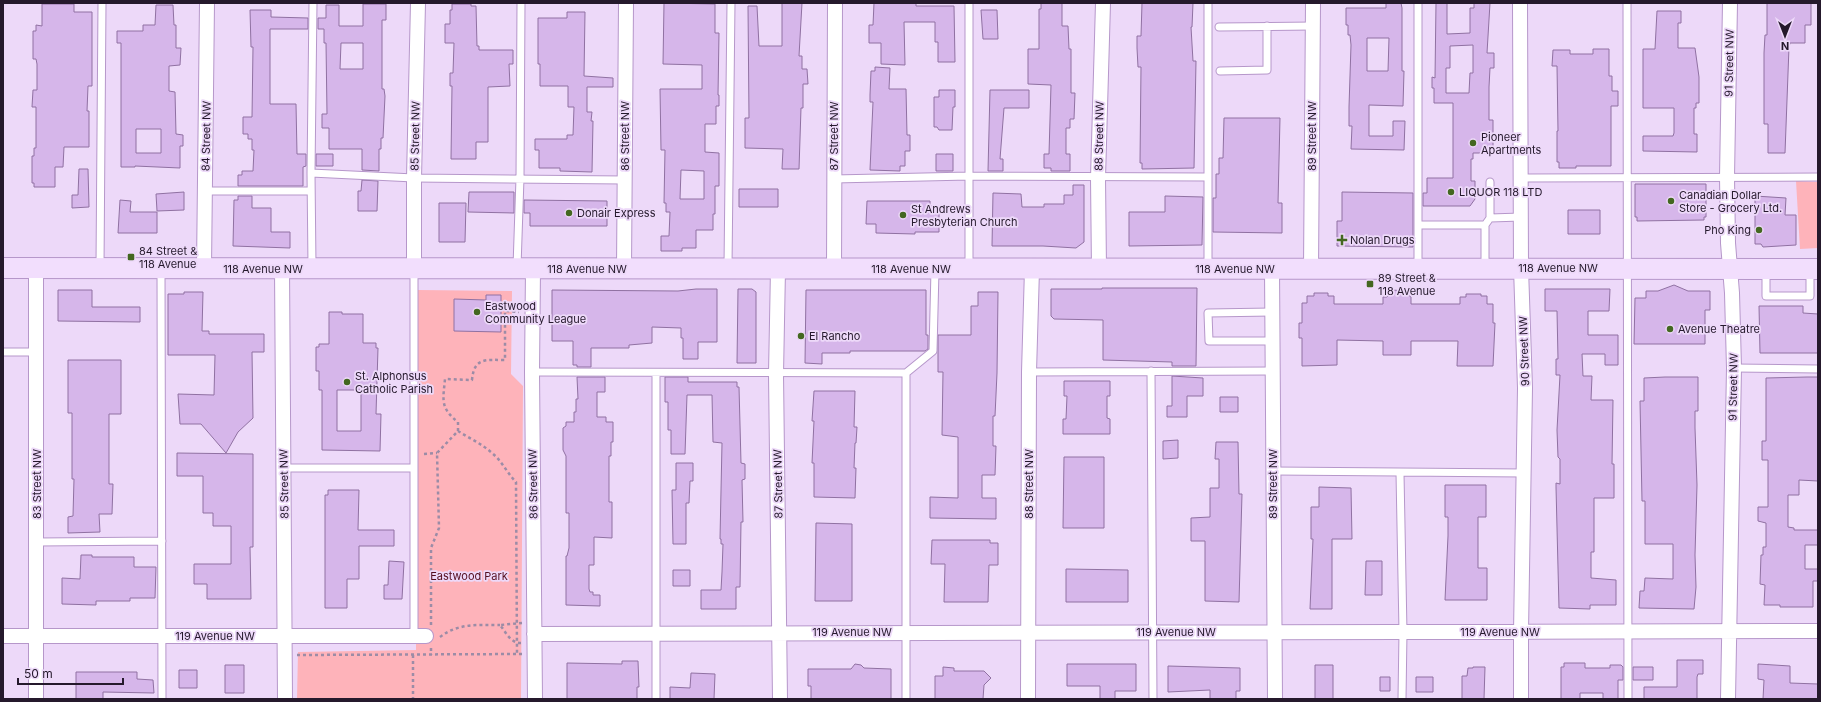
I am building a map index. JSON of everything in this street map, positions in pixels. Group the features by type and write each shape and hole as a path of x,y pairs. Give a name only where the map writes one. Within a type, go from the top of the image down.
{"main road":[{"name":"118 Avenue NW","path":"3,268 1814,269"}],"street":[{"name":"84 Street NW","path":"204,268 207,3"},
{"name":"85 Street NW","path":"414,269 414,178 418,3"},
{"name":"86 Street NW","path":"624,269 626,3"},
{"name":"87 Street NW","path":"834,269 835,3"},
{"name":"88 Street NW","path":"1099,269 1098,178 1103,3"},
{"name":"89 Street NW","path":"1311,269 1313,3"},
{"name":"90 Street NW","path":"1520,3 1521,268 1525,388 1521,699"},
{"name":"91 Street NW","path":"1728,699 1734,368 1727,177 1730,3"},
{"name":"85 Street NW","path":"282,268 285,699"},
{"name":"83 Street NW","path":"36,269 36,699"},
{"name":"86 Street NW","path":"525,269 532,312 535,699"},
{"name":"87 Street NW","path":"778,269 776,374 780,699"},
{"name":"88 Street NW","path":"1028,699 1027,632 1032,269"},
{"name":"89 Street NW","path":"1272,269 1275,699"},
{"name":"119 Avenue NW","path":"534,634 1818,631"},
{"name":"119 Avenue NW","path":"3,636 426,637"}],"lane":[{"path":"100,268 102,3"},
{"path":"312,269 311,173 313,3"},
{"path":"521,3 520,178 525,269"},
{"path":"728,269 731,3"},
{"path":"969,3 969,269"},
{"path":"1208,3 1208,269"},
{"path":"1418,3 1418,269"},
{"path":"1627,3 1628,699"},
{"path":"1220,71 1267,70 1267,26"},
{"path":"1219,27 1313,26"},
{"path":"311,173 414,178 624,180"},
{"path":"834,179 969,176 1098,178 1207,177"},
{"path":"1521,178 1818,177"},
{"path":"1485,268 1485,225 1490,218 1490,182"},
{"path":"205,191 311,191"},
{"path":"1490,218 1521,217"},
{"path":"1418,225 1485,225"},
{"path":"161,268 162,699"},
{"path":"414,269 414,468 426,637"},
{"path":"532,372 776,374 906,373 933,351 935,269"},
{"path":"1766,269 1766,296 1810,296 1814,269"},
{"path":"1272,312 1208,313 1208,342 1273,341"},
{"path":"3,352 37,352"},
{"path":"1734,368 1818,369"},
{"path":"1030,372 1273,371"},
{"path":"1151,372 1153,699"},
{"path":"656,373 656,699"},
{"path":"906,373 906,699"},
{"path":"284,468 414,468"},
{"path":"1274,471 1524,473"},
{"path":"1400,473 1403,632 1402,699"},
{"path":"37,542 162,541"}],"path":[{"path":"432,655 426,637 431,548 439,528 437,453 458,431 458,422 446,412 444,407 445,380 472,380 473,370 478,363 485,360 505,360 505,311 532,312"},
{"path":"458,431 491,452 502,462 516,482 517,654"},
{"path":"448,631 467,625 500,624"},
{"path":"285,655 535,654"},
{"path":"413,655 413,699"}],"green space":[{"path":"1796,181 1818,182 1818,248 1800,249"},
{"name":"Eastwood Park","path":"418,290 512,291 511,374 523,386 521,699 297,699 298,652 416,650"}],"building":[{"path":"664,3 715,4 715,33 719,33 719,106 716,106 716,124 705,124 705,152 719,153 719,186 715,186 715,214 713,214 713,230 696,230 696,248 682,248 682,251 661,251 661,236 669,236 670,212 666,212 666,203 664,203 665,150 661,150 660,89 702,89 702,65 663,64","holes":["681,170 704,171 704,199 680,199"]},
{"path":"782,3 802,3 799,56 802,56 802,69 807,69 808,84 803,84 799,169 782,169 783,149 745,148 745,118 749,118 748,6 757,6 759,46 782,46"},
{"path":"874,3 916,3 916,6 954,6 955,62 938,62 938,42 935,42 935,22 904,22 905,65 881,64 881,43 869,43 869,25 873,25"},
{"path":"1041,3 1062,3 1062,26 1068,26 1069,49 1071,49 1071,93 1075,93 1074,119 1070,119 1070,128 1066,128 1066,154 1070,154 1070,171 1051,171 1051,168 1044,168 1044,154 1049,154 1051,85 1028,84 1028,49 1039,49 1039,9 1041,9"},
{"path":"1142,3 1193,3 1191,27 1193,61 1196,61 1194,168 1142,169 1142,163 1140,163 1141,67 1138,67 1137,36 1141,36"},
{"path":"1386,3 1401,3 1402,71 1404,71 1403,106 1369,105 1369,136 1393,136 1393,121 1405,121 1404,150 1351,149 1352,126 1349,126 1349,107 1351,45 1350,35 1348,35 1348,25 1346,25 1346,8 1386,8","holes":["1367,38 1389,38 1388,71 1367,71"]},
{"path":"1436,3 1447,3 1447,34 1470,33 1470,8 1474,8 1474,3 1490,3 1487,53 1494,53 1494,68 1490,68 1489,87 1489,120 1493,120 1493,153 1473,153 1473,159 1471,159 1471,181 1475,181 1475,199 1470,206 1423,206 1423,193 1427,193 1427,178 1453,178 1453,103 1434,103 1432,77 1435,78","holes":["1473,45 1473,73 1470,73 1469,93 1446,93 1446,68 1450,68 1450,46"]},
{"path":"1767,3 1811,3 1811,25 1805,25 1805,43 1790,43 1789,47 1785,153 1768,153 1768,124 1764,124 1764,53 1765,35 1767,35"},
{"path":"42,4 74,4 74,12 92,12 92,86 88,86 87,111 89,111 89,147 64,147 63,167 55,167 55,187 34,187 34,183 32,183 32,156 34,156 34,148 36,148 36,107 32,107 33,90 37,90 37,64 36,59 33,59 33,31 36,31 36,25 42,26"},
{"path":"363,4 386,4 386,20 382,20 382,89 384,89 385,96 383,138 381,138 381,149 379,149 379,171 362,170 362,149 329,149 329,128 322,128 322,114 327,114 326,43 324,43 324,29 318,29 318,18 326,18 326,5 339,5 339,26 363,26","holes":["341,43 363,43 363,69 340,69"]},
{"path":"452,4 471,4 471,6 476,6 477,46 479,46 479,50 513,50 513,64 509,64 510,86 488,87 488,142 476,142 476,159 451,159 452,86 450,86 450,73 453,73 454,43 445,43 445,24 450,24 450,10 452,10"},
{"path":"156,5 173,5 174,25 176,25 176,48 181,48 180,65 169,66 169,91 175,92 176,134 183,135 183,146 180,146 180,168 135,166 121,167 121,43 117,43 117,31 143,31 143,25 155,25","holes":["136,129 161,129 161,153 136,153"]},
{"path":"250,10 271,10 271,17 308,18 308,29 270,29 270,104 296,104 297,154 306,154 306,166 303,167 303,186 238,186 238,175 242,175 242,171 253,171 254,150 252,150 252,139 248,139 248,134 243,134 243,117 252,117 253,47 251,47"},
{"path":"981,10 997,10 998,39 983,39"},
{"path":"1657,11 1681,11 1681,23 1678,23 1678,48 1695,48 1699,77 1699,103 1696,103 1696,108 1694,108 1694,134 1697,134 1697,152 1643,151 1643,136 1673,136 1674,133 1674,108 1643,108 1643,49 1655,49"},
{"path":"567,12 585,12 584,76 613,78 613,87 587,87 587,112 592,112 591,121 593,121 592,172 560,171 560,168 539,168 539,150 535,150 535,139 567,139 567,135 573,135 574,107 568,107 568,86 540,86 540,64 538,64 538,18 567,18"},
{"path":"1593,49 1609,49 1609,76 1612,76 1612,91 1618,91 1618,106 1611,106 1611,166 1576,166 1576,168 1559,168 1559,162 1557,162 1557,66 1552,66 1553,50 1570,50 1570,54 1593,54"},
{"path":"875,67 890,68 889,89 906,89 907,135 910,135 910,151 905,151 905,166 900,166 900,171 870,170 873,102 870,102 871,71 875,71"},
{"path":"939,90 955,90 955,107 953,107 952,130 939,130 937,127 934,127 934,97 939,97"},
{"path":"990,90 1029,90 1029,108 1004,108 1000,159 1003,159 1003,171 988,171"},
{"path":"1224,118 1280,118 1278,203 1282,203 1282,233 1213,232 1213,198 1216,198 1216,174 1219,174 1219,158 1223,158"},
{"path":"316,154 333,154 333,166 316,166"},
{"path":"936,154 953,154 953,171 936,171"},
{"path":"79,169 88,169 89,207 72,208 72,195 78,195"},
{"path":"362,180 378,181 377,211 358,211 358,191 361,191"},
{"name":"Canadian Dollar Store - Grocery Ltd.","path":"1635,184 1706,184 1706,217 1704,217 1704,220 1637,221 1637,217 1635,217"},
{"path":"1073,185 1084,185 1084,242 1076,248 1043,246 992,246 993,193 1021,194 1022,207 1044,207 1044,204 1064,204 1064,195 1073,195"},
{"path":"739,189 778,189 778,207 739,207"},
{"path":"184,192 184,210 157,211 156,194"},
{"path":"469,192 514,192 514,213 468,212"},
{"path":"1342,192 1413,193 1413,247 1337,246 1337,221 1342,221"},
{"path":"238,196 252,196 252,208 271,208 271,232 290,232 290,248 233,246 234,200 238,200"},
{"path":"1165,196 1203,197 1202,245 1129,246 1129,212 1165,212"},
{"path":"1755,196 1786,198 1785,215 1796,215 1796,245 1763,247 1761,244 1755,244"},
{"path":"120,200 131,201 130,212 157,212 157,233 118,233"},
{"name":"Donair Express","path":"524,200 607,201 607,226 530,226 530,213 524,213"},
{"name":"St Andrews Presbyterian Church","path":"867,201 930,201 930,206 939,206 939,232 915,232 915,234 876,233 876,224 866,224"},
{"path":"439,203 466,203 465,242 439,242"},
{"path":"1568,210 1600,210 1600,234 1568,234"},
{"name":"Avenue Theatre","path":"1674,285 1688,291 1710,291 1710,310 1705,310 1705,344 1634,344 1635,298 1646,298 1646,291 1658,291"},
{"path":"1197,288 1196,366 1172,366 1172,362 1103,360 1103,320 1054,319 1051,316 1051,289"},
{"path":"717,289 717,342 698,342 698,359 683,359 683,338 681,338 681,328 652,327 652,343 629,345 629,348 591,348 591,367 577,367 577,365 573,365 573,341 552,341 552,290 678,291"},
{"path":"738,289 752,289 756,292 756,363 737,363"},
{"path":"1545,289 1610,289 1609,311 1588,311 1588,335 1618,335 1618,365 1605,365 1605,354 1582,354 1583,376 1592,376 1591,400 1613,400 1612,464 1614,464 1614,498 1594,498 1594,552 1591,552 1591,578 1616,580 1616,605 1590,605 1590,609 1559,608 1556,483 1560,484 1560,459 1558,457 1557,430 1560,375 1556,375 1556,359 1558,359 1557,311 1545,311"},
{"path":"58,290 92,290 92,307 140,307 140,322 58,321"},
{"path":"806,290 926,290 926,335 928,335 928,349 925,351 850,351 850,353 822,353 822,364 805,363"},
{"path":"1393,290 1403,291 1411,297 1411,304 1460,304 1460,297 1466,297 1466,294 1481,294 1481,296 1487,296 1487,304 1493,304 1493,323 1495,323 1493,366 1457,366 1458,341 1411,341 1411,355 1383,355 1383,341 1337,340 1337,365 1302,366 1302,338 1299,338 1299,323 1302,323 1302,303 1307,303 1307,296 1314,296 1314,293 1328,293 1328,296 1334,296 1334,304 1383,304 1383,297 1387,297"},
{"path":"184,292 203,292 202,331 209,331 209,334 264,334 264,352 252,352 253,418 238,432 226,453 201,424 180,424 178,394 214,395 215,355 168,355 168,294 184,294"},
{"path":"978,292 998,292 997,373 995,416 993,416 993,446 996,446 995,475 982,475 982,498 996,498 996,519 930,518 930,497 958,498 958,437 942,435 943,372 938,372 938,335 971,335 971,306 978,306"},
{"name":"Eastwood Community League","path":"486,295 501,295 501,332 454,331 454,299 486,300"},
{"path":"1759,306 1803,306 1803,313 1818,314 1818,353 1760,353"},
{"name":"St. Alphonsus Catholic Parish","path":"329,312 342,312 342,314 363,314 363,343 376,343 376,348 378,348 376,414 381,414 380,451 322,450 322,390 319,390 319,371 316,371 316,347 319,347 319,344 329,344","holes":["337,390 361,390 361,431 337,431"]},
{"path":"68,360 121,360 121,414 109,414 109,484 113,484 112,514 99,514 100,532 68,533 68,517 73,516 74,479 72,479 72,413 68,413"},
{"path":"1172,376 1203,378 1203,396 1187,396 1187,417 1167,417 1167,406 1172,406"},
{"path":"577,377 605,377 605,392 597,392 597,417 606,417 606,422 613,422 613,442 611,442 611,456 609,456 609,502 612,502 612,538 594,537 594,565 589,565 589,589 590,592 593,592 593,595 600,595 600,606 566,605 566,556 569,548 569,513 566,513 566,456 563,450 563,428 566,426 566,422 574,422 576,399 578,399"},
{"path":"665,377 688,377 688,382 737,382 737,387 739,387 741,463 745,464 745,479 742,480 743,522 741,522 740,587 736,587 736,609 701,609 701,590 721,590 722,572 723,544 721,544 720,539 722,443 713,442 712,395 687,395 685,454 671,454 671,430 668,430 668,402 665,402"},
{"path":"1698,377 1698,411 1695,411 1697,485 1695,555 1696,587 1694,609 1639,608 1640,591 1644,591 1645,578 1673,579 1673,544 1645,544 1645,501 1642,501 1640,401 1644,401 1644,378"},
{"path":"1818,377 1818,481 1799,480 1799,495 1788,495 1788,527 1794,528 1794,530 1818,530 1818,545 1805,545 1805,569 1818,569 1818,581 1813,581 1813,607 1780,607 1780,605 1764,605 1765,585 1760,584 1761,555 1763,555 1763,547 1766,547 1766,523 1758,521 1758,507 1768,507 1768,460 1762,460 1762,441 1766,441 1766,378"},
{"path":"1064,381 1110,381 1110,396 1107,396 1107,418 1110,419 1110,434 1063,434 1063,419 1066,419 1067,396 1064,396"},
{"path":"814,391 855,391 854,427 857,427 854,468 856,468 855,498 814,497 814,463 812,463 814,421 812,421"},
{"path":"1220,397 1238,397 1238,412 1220,412"},
{"path":"1178,440 1178,458 1163,459 1163,441"},
{"path":"1216,442 1238,442 1239,494 1242,494 1239,602 1205,601 1205,541 1191,541 1191,518 1210,517 1210,488 1219,488 1219,459 1215,459"},
{"path":"177,453 253,454 253,547 250,547 251,599 207,599 207,584 194,584 194,564 231,564 231,526 213,526 213,513 203,513 203,476 177,476"},
{"path":"1064,457 1104,457 1104,528 1063,528"},
{"path":"676,463 693,463 693,481 690,481 689,503 686,503 686,544 673,544 672,490 676,490"},
{"path":"1445,485 1486,485 1486,517 1478,517 1478,568 1487,568 1487,600 1445,600 1448,517 1445,517"},
{"path":"1319,487 1351,488 1352,539 1332,539 1332,609 1310,609 1313,539 1311,539 1311,507 1319,507"},
{"path":"328,490 359,490 358,530 394,530 394,546 359,546 359,579 347,579 347,608 325,608 325,495 328,495"},
{"path":"816,523 852,524 852,601 815,601"},
{"path":"932,540 990,540 990,543 998,543 998,565 989,565 988,602 944,602 945,564 931,564"},
{"path":"81,555 92,555 92,557 134,557 134,567 156,567 155,598 130,598 130,601 96,601 96,605 62,604 62,578 80,579"},
{"path":"389,561 404,562 402,599 384,599 384,585 388,585"},
{"path":"1366,561 1382,561 1382,595 1365,595"},
{"path":"1066,569 1128,570 1128,602 1066,602"},
{"path":"673,570 690,570 690,586 673,586"},
{"path":"1677,660 1703,660 1703,674 1698,674 1697,677 1697,699 1644,699 1644,687 1677,687"},
{"path":"622,661 638,661 639,687 637,687 637,699 567,699 567,663 622,664"},
{"path":"1564,663 1585,663 1585,668 1610,668 1610,665 1621,665 1623,667 1623,680 1618,680 1618,699 1603,699 1603,693 1580,693 1580,699 1561,699 1561,667 1564,667"},
{"path":"855,664 861,665 864,668 891,669 891,699 811,699 811,686 808,686 808,669 851,669"},
{"path":"1067,664 1136,664 1136,691 1115,691 1115,699 1100,699 1100,686 1067,686"},
{"path":"1758,664 1790,666 1790,683 1818,684 1818,699 1763,699 1764,680 1758,679"},
{"path":"225,665 244,665 244,693 225,693"},
{"path":"1315,665 1333,665 1333,699 1315,699"},
{"path":"1168,666 1240,668 1240,691 1236,691 1236,699 1210,699 1210,690 1168,692"},
{"path":"943,667 954,668 954,671 984,671 991,678 984,685 983,699 935,699 935,676 943,676"},
{"path":"1485,667 1484,699 1462,699 1462,676 1467,676 1468,668"},
{"path":"1633,667 1653,667 1653,680 1633,680"},
{"path":"179,670 197,670 197,688 179,688"},
{"path":"76,672 137,672 137,679 153,680 154,693 103,692 103,699 76,699"},
{"path":"691,673 715,674 714,699 670,699 670,687 690,688"},
{"path":"1380,677 1390,677 1390,691 1380,691"},
{"path":"1416,677 1433,677 1433,692 1416,692"}],"place":[{"name":"Pioneer Apartments","path":"1473,143"},
{"name":"LIQUOR 118 LTD","path":"1451,192"},
{"name":"Canadian Dollar Store - Grocery Ltd.","path":"1671,201"},
{"name":"Donair Express","path":"569,213"},
{"name":"St Andrews Presbyterian Church","path":"903,215"},
{"name":"Pho King","path":"1759,230"},
{"name":"Nolan Drugs","path":"1342,240"},
{"name":"84 Street & 118 Avenue","path":"131,257"},
{"name":"89 Street & 118 Avenue","path":"1370,284"},
{"name":"Eastwood Community League","path":"477,312"},
{"name":"Avenue Theatre","path":"1670,329"},
{"name":"El Rancho","path":"801,336"},
{"name":"St. Alphonsus Catholic Parish","path":"347,382"}]}
